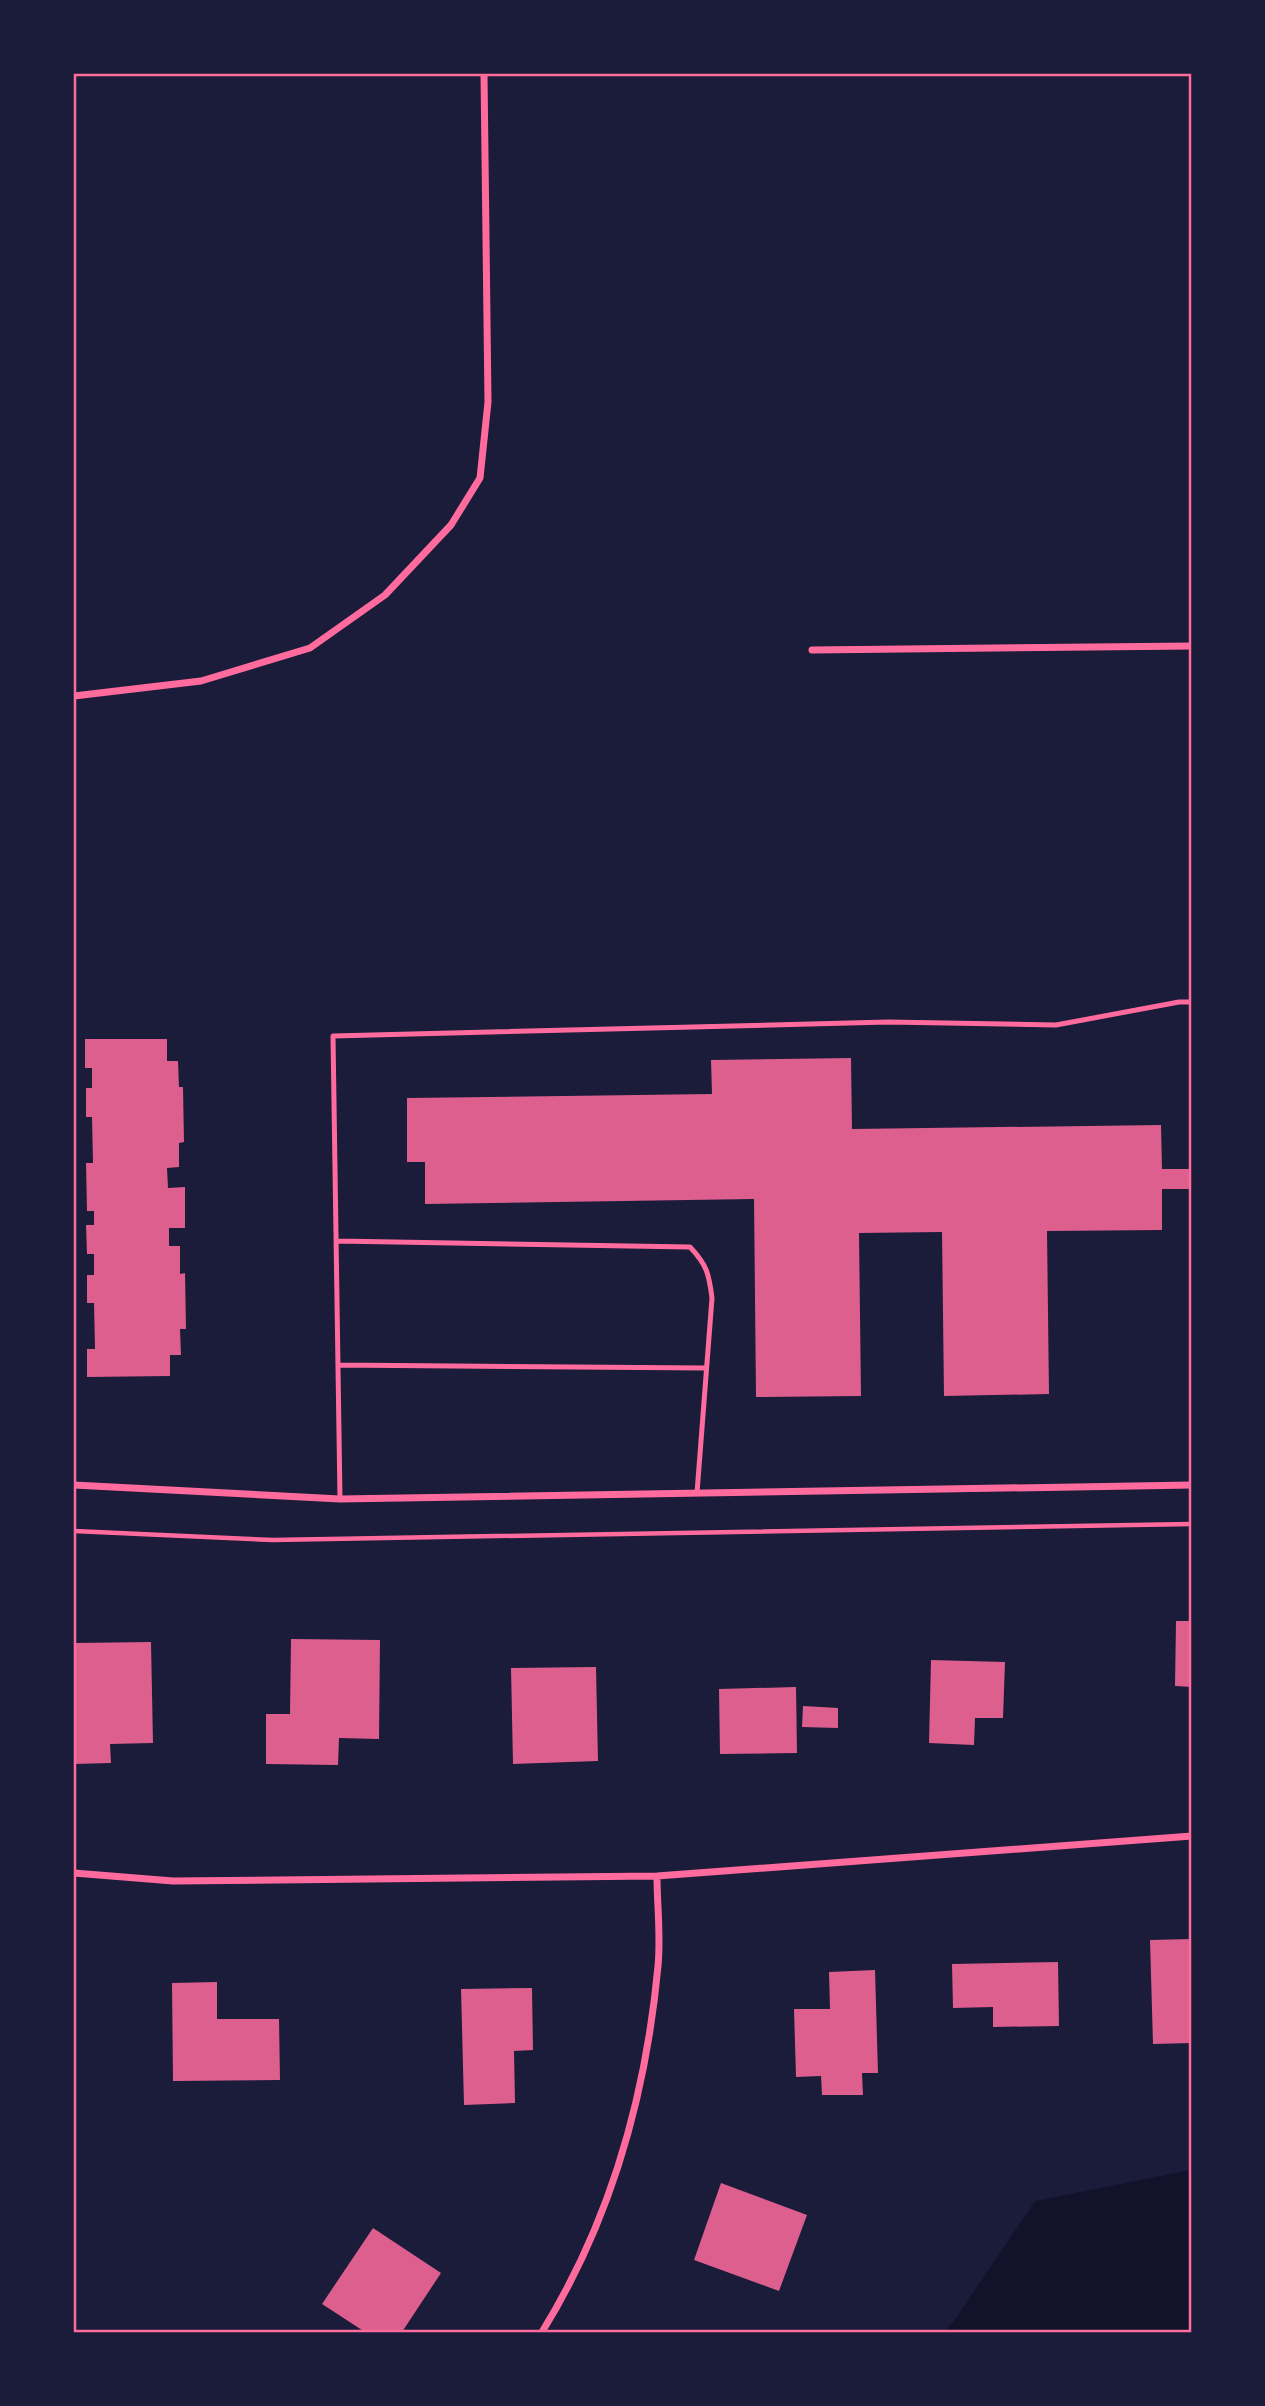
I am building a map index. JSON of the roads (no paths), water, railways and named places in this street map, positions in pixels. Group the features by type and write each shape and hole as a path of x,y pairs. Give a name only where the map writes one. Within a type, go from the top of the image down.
{"street":[{"path":"74,696 201,681 310,648 385,595 451,525 480,478 488,402 484,74"},
{"path":"812,650 1192,646"},
{"path":"74,1485 340,1499 1192,1485"},
{"path":"74,1873 173,1881 657,1876 1192,1836"},
{"path":"542,2333 560,2304 594,2235 617,2174 635,2107 659,1964 657,1876"}],"lane":[{"path":"340,1499 333,1037 888,1022 1056,1025 1179,1002 1192,1002"},
{"path":"337,1241 690,1247 702,1260 708,1272 712,1298 697,1493"},
{"path":"338,1365 705,1368"}]}
